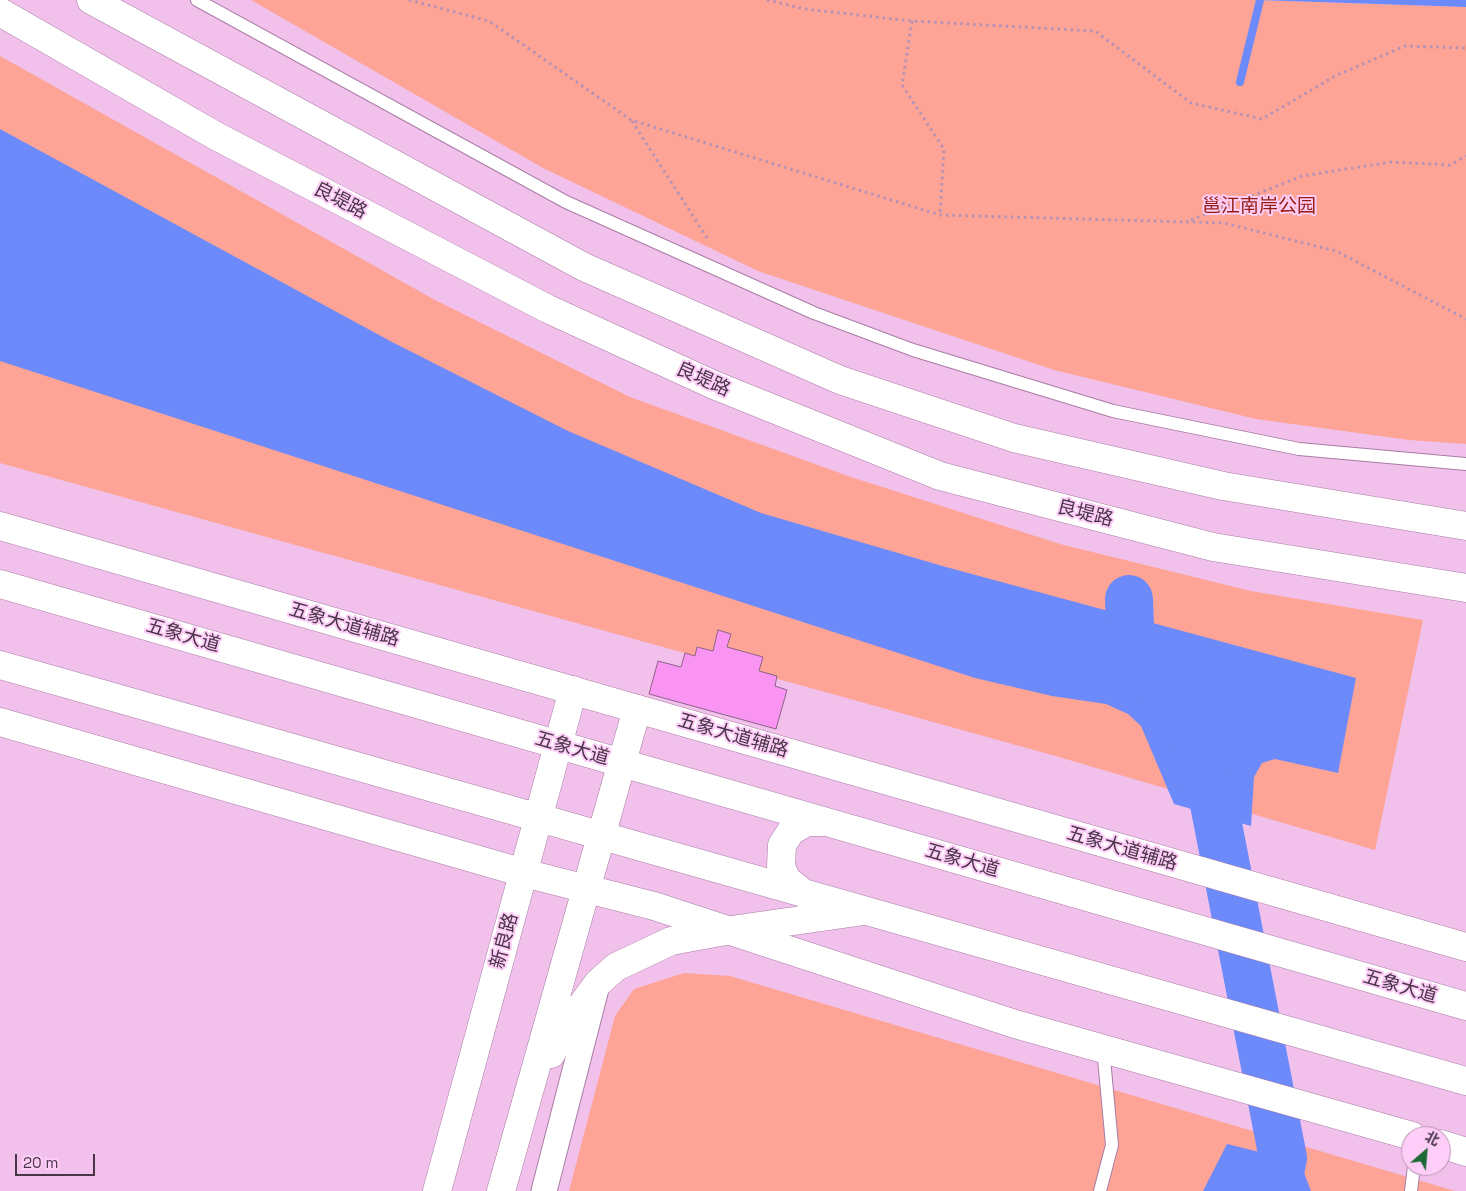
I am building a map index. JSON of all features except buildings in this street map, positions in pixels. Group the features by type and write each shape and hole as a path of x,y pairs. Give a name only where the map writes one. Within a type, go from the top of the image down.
{"main road":[{"path":"91,0 584,267 840,380 1014,438 1223,486 1466,526"},
{"name":"良堤路","path":"0,12 216,136 548,309 714,386 940,476 1213,547 1466,588"},
{"name":"五象大道辅路","path":"0,526 1466,947"},
{"name":"五象大道","path":"0,584 1466,1006"},
{"path":"0,665 1466,1082"},
{"name":"新良路","path":"437,1191 573,690"},
{"path":"502,1191 524,1107 638,709"},
{"path":"0,722 524,873 654,906 1015,1024 1401,1133"},
{"path":"806,895 787,880 781,867 782,846 791,831 807,822 829,823"},
{"path":"524,1107 564,1029 598,983 616,967 671,941 731,930 864,911"},
{"path":"1451,1147 1466,1152"}],"street":[{"path":"544,1191 598,983"}],"lane":[{"path":"197,0 566,202 814,313 904,346 1113,411 1299,449 1466,464"},
{"path":"1100,1191 1112,1145 1103,1048"},
{"path":"1411,1191 1413,1176"}],"path":[{"path":"409,0 489,21 631,120 940,215 1224,223 1336,250 1466,319"},
{"path":"767,0 805,9 912,21 1095,31 1190,103 1262,119 1335,76 1405,46 1466,48"},
{"path":"912,21 902,85 944,149 940,215"},
{"path":"631,120 709,241"},
{"path":"1188,221 1302,176 1391,162 1450,165 1466,156"}],"green space":[{"name":"邕江南岸公园","path":"251,0 1257,0 1466,7 1466,444 1409,440 1256,419 1054,370 758,271 543,168"},
{"path":"0,56 435,300 630,397 848,476 1060,544 1251,591 1423,620 1375,850 1059,757 0,463"},
{"path":"684,973 730,976 1455,1191 569,1191 615,1016 634,989"}],"water":[{"path":"1257,0 1466,0 1466,7"},
{"path":"0,129 392,342 568,431 761,513 946,567 1356,678 1338,773 1275,759 1262,763 1254,777 1251,826 1174,804 1141,726 1128,714 1106,704 1052,696 975,678 0,361"},
{"path":"1227,1144 1300,1162 1311,1191 1203,1191"}],"waterway":[{"path":"1240,82 1260,0"},
{"path":"1129,599 1131,652 1142,680"},
{"path":"1191,758 1213,799 1283,1158 1276,1191"}]}
